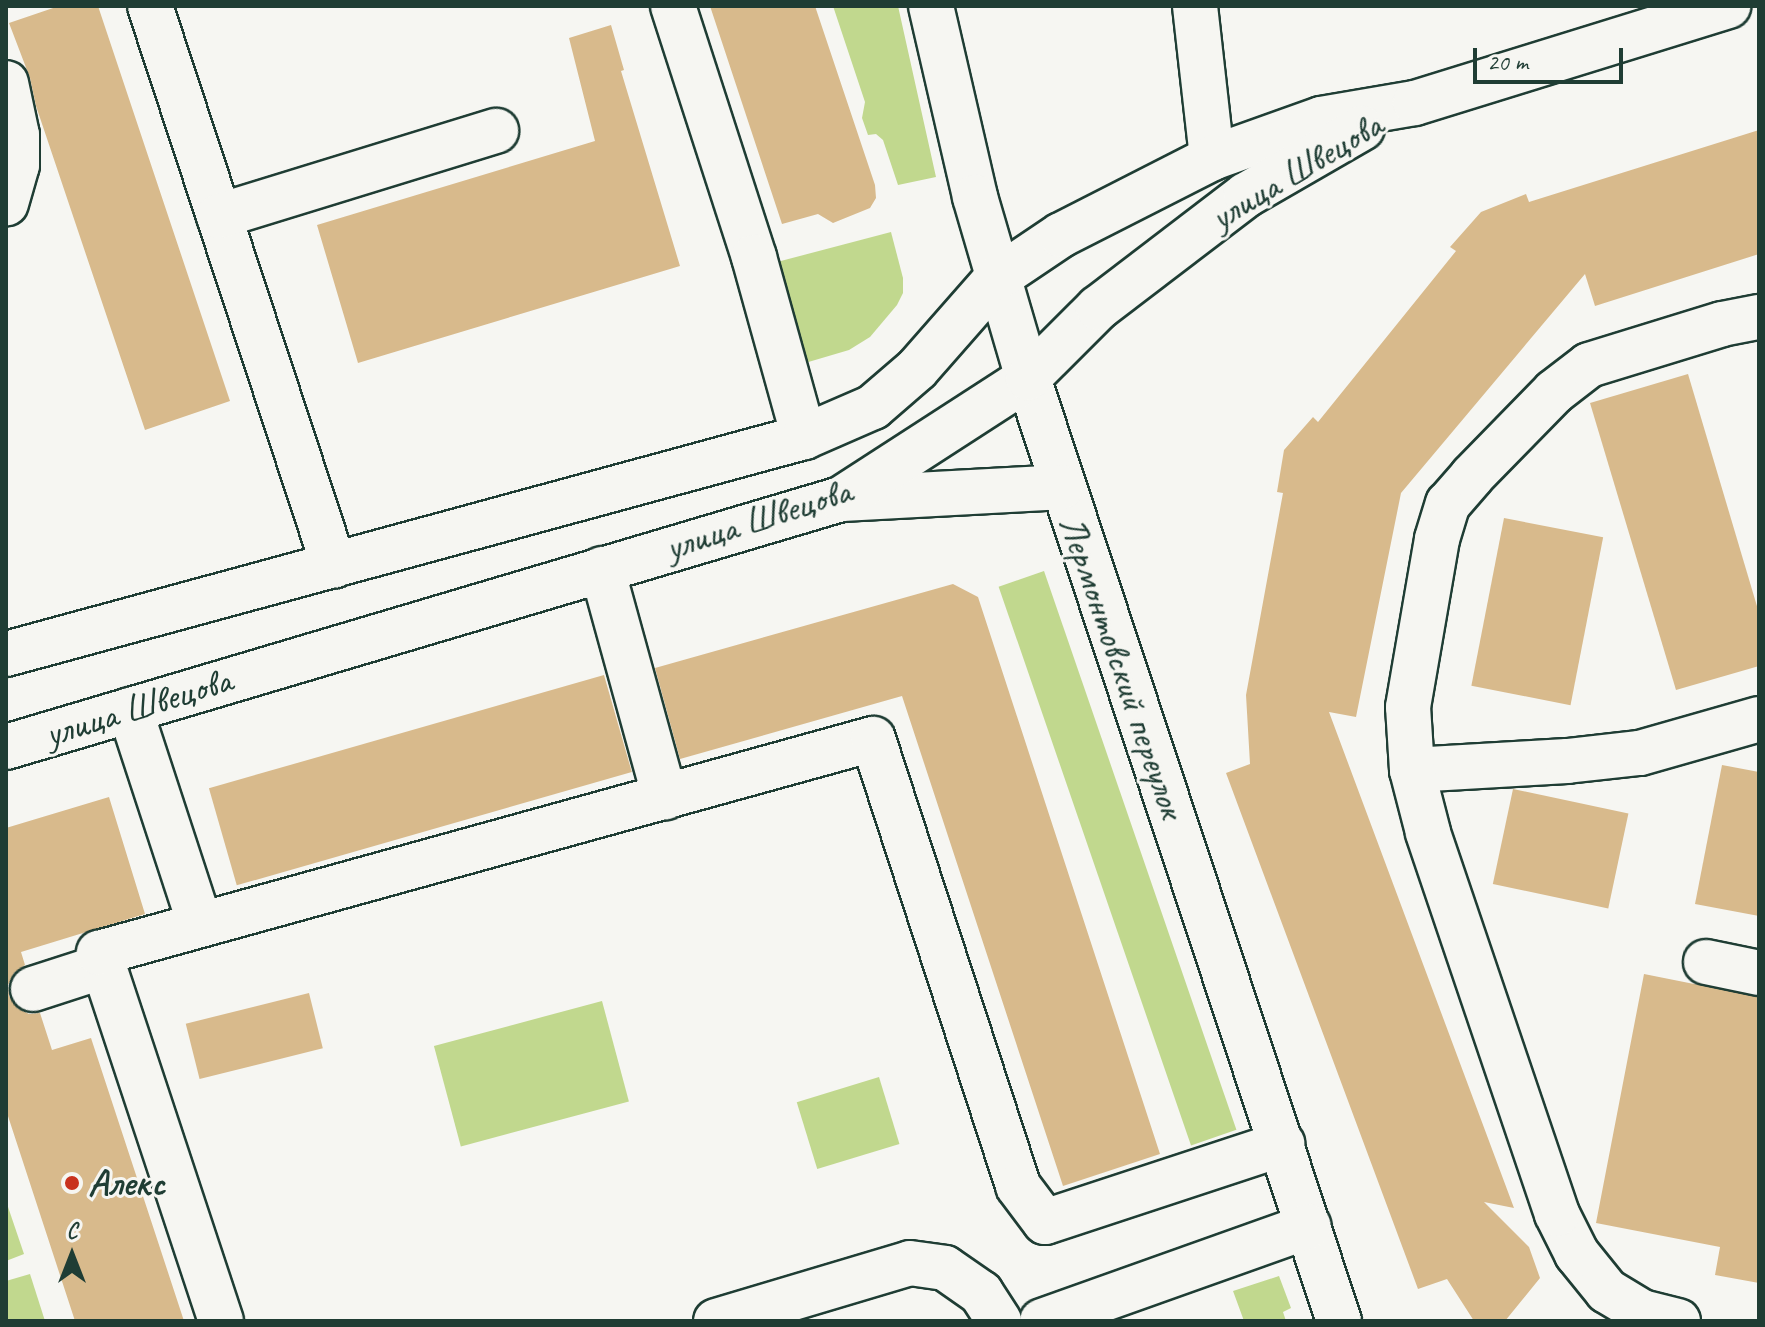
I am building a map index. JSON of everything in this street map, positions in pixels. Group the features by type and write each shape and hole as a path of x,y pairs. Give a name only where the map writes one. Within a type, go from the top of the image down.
{"street":[{"path":"150,6 334,566"},
{"path":"673,6 754,257 804,437"},
{"name":"Лермонтовский переулок","path":"931,6 997,278 1061,487 1339,1321"},
{"path":"1195,6 1212,158"},
{"name":"улица Швецова","path":"6,654 804,437 873,407 917,369 997,278 1061,235 1212,158 1321,119 1415,103 1728,6"},
{"path":"6,83 17,135 17,165 6,203"},
{"name":"улица Швецова","path":"6,747 841,499 1028,378 1098,308 1246,195 1332,142 1415,103"},
{"path":"219,216 496,131"},
{"path":"1678,1321 1642,1312 1607,1291 1577,1254 1557,1214 1428,832 1412,770 1408,707 1437,539 1448,504 1554,392 1589,365 1722,324 1759,317"},
{"path":"841,499 1061,487"},
{"path":"602,569 665,797"},
{"path":"130,710 200,924"},
{"path":"1412,770 1567,761 1640,753 1759,719"},
{"path":"221,1321 99,953 873,739 1018,1186 1045,1222 1282,1144"},
{"path":"1706,962 1759,973"},
{"path":"33,989 104,966"},
{"path":"1042,1321 1309,1226"},
{"path":"716,1321 910,1263 945,1268 981,1293 999,1321"}],"green space":[{"path":"833,6 898,6 936,177 898,185 883,140 876,134 868,135 862,118 865,102"},
{"path":"891,232 903,278 903,293 897,305 870,337 849,350 805,363 777,262"},
{"path":"1044,571 1236,1130 1191,1145 999,587"},
{"path":"602,1001 629,1101 461,1146 434,1046"},
{"path":"879,1077 899,1144 817,1169 797,1102"},
{"path":"6,1201 24,1254 6,1261"},
{"path":"30,1274 45,1321 6,1321 6,1281"},
{"path":"1279,1276 1291,1308 1283,1312 1286,1321 1244,1321 1233,1291"}],"building":[{"path":"59,6 98,6 230,401 145,430 36,106 30,78 9,23"},
{"path":"710,6 815,6 875,185 876,198 870,208 833,223 818,214 782,224"},
{"path":"611,25 624,70 621,71 680,266 358,363 317,225 595,141 569,38"},
{"path":"1759,130 1759,254 1595,306 1585,274 1401,493 1356,717 1329,712 1514,1208 1484,1202 1529,1247 1540,1278 1505,1321 1474,1321 1447,1279 1418,1289 1226,773 1250,764 1246,695 1283,493 1277,492 1284,450 1313,417 1318,422 1456,251 1450,247 1481,212 1526,194 1529,202"},
{"path":"1688,374 1759,613 1759,666 1676,690 1590,403"},
{"path":"1504,518 1603,537 1571,705 1471,686"},
{"path":"953,584 978,597 1160,1154 1063,1186 902,696 680,759 655,668"},
{"path":"604,675 632,772 237,885 209,788"},
{"path":"1722,765 1759,772 1759,916 1695,904"},
{"path":"1513,789 1628,814 1608,908 1493,884"},
{"path":"109,797 145,914 21,952 25,965 14,973 8,985 9,996 17,1008 29,1014 40,1013 52,1050 91,1038 184,1321 75,1321 6,1110 6,828"},
{"path":"1644,974 1759,997 1759,1283 1715,1275 1720,1247 1596,1223"},
{"path":"309,993 323,1048 200,1079 186,1024"}],"place":[{"name":"Алекс","path":"72,1183"}]}
